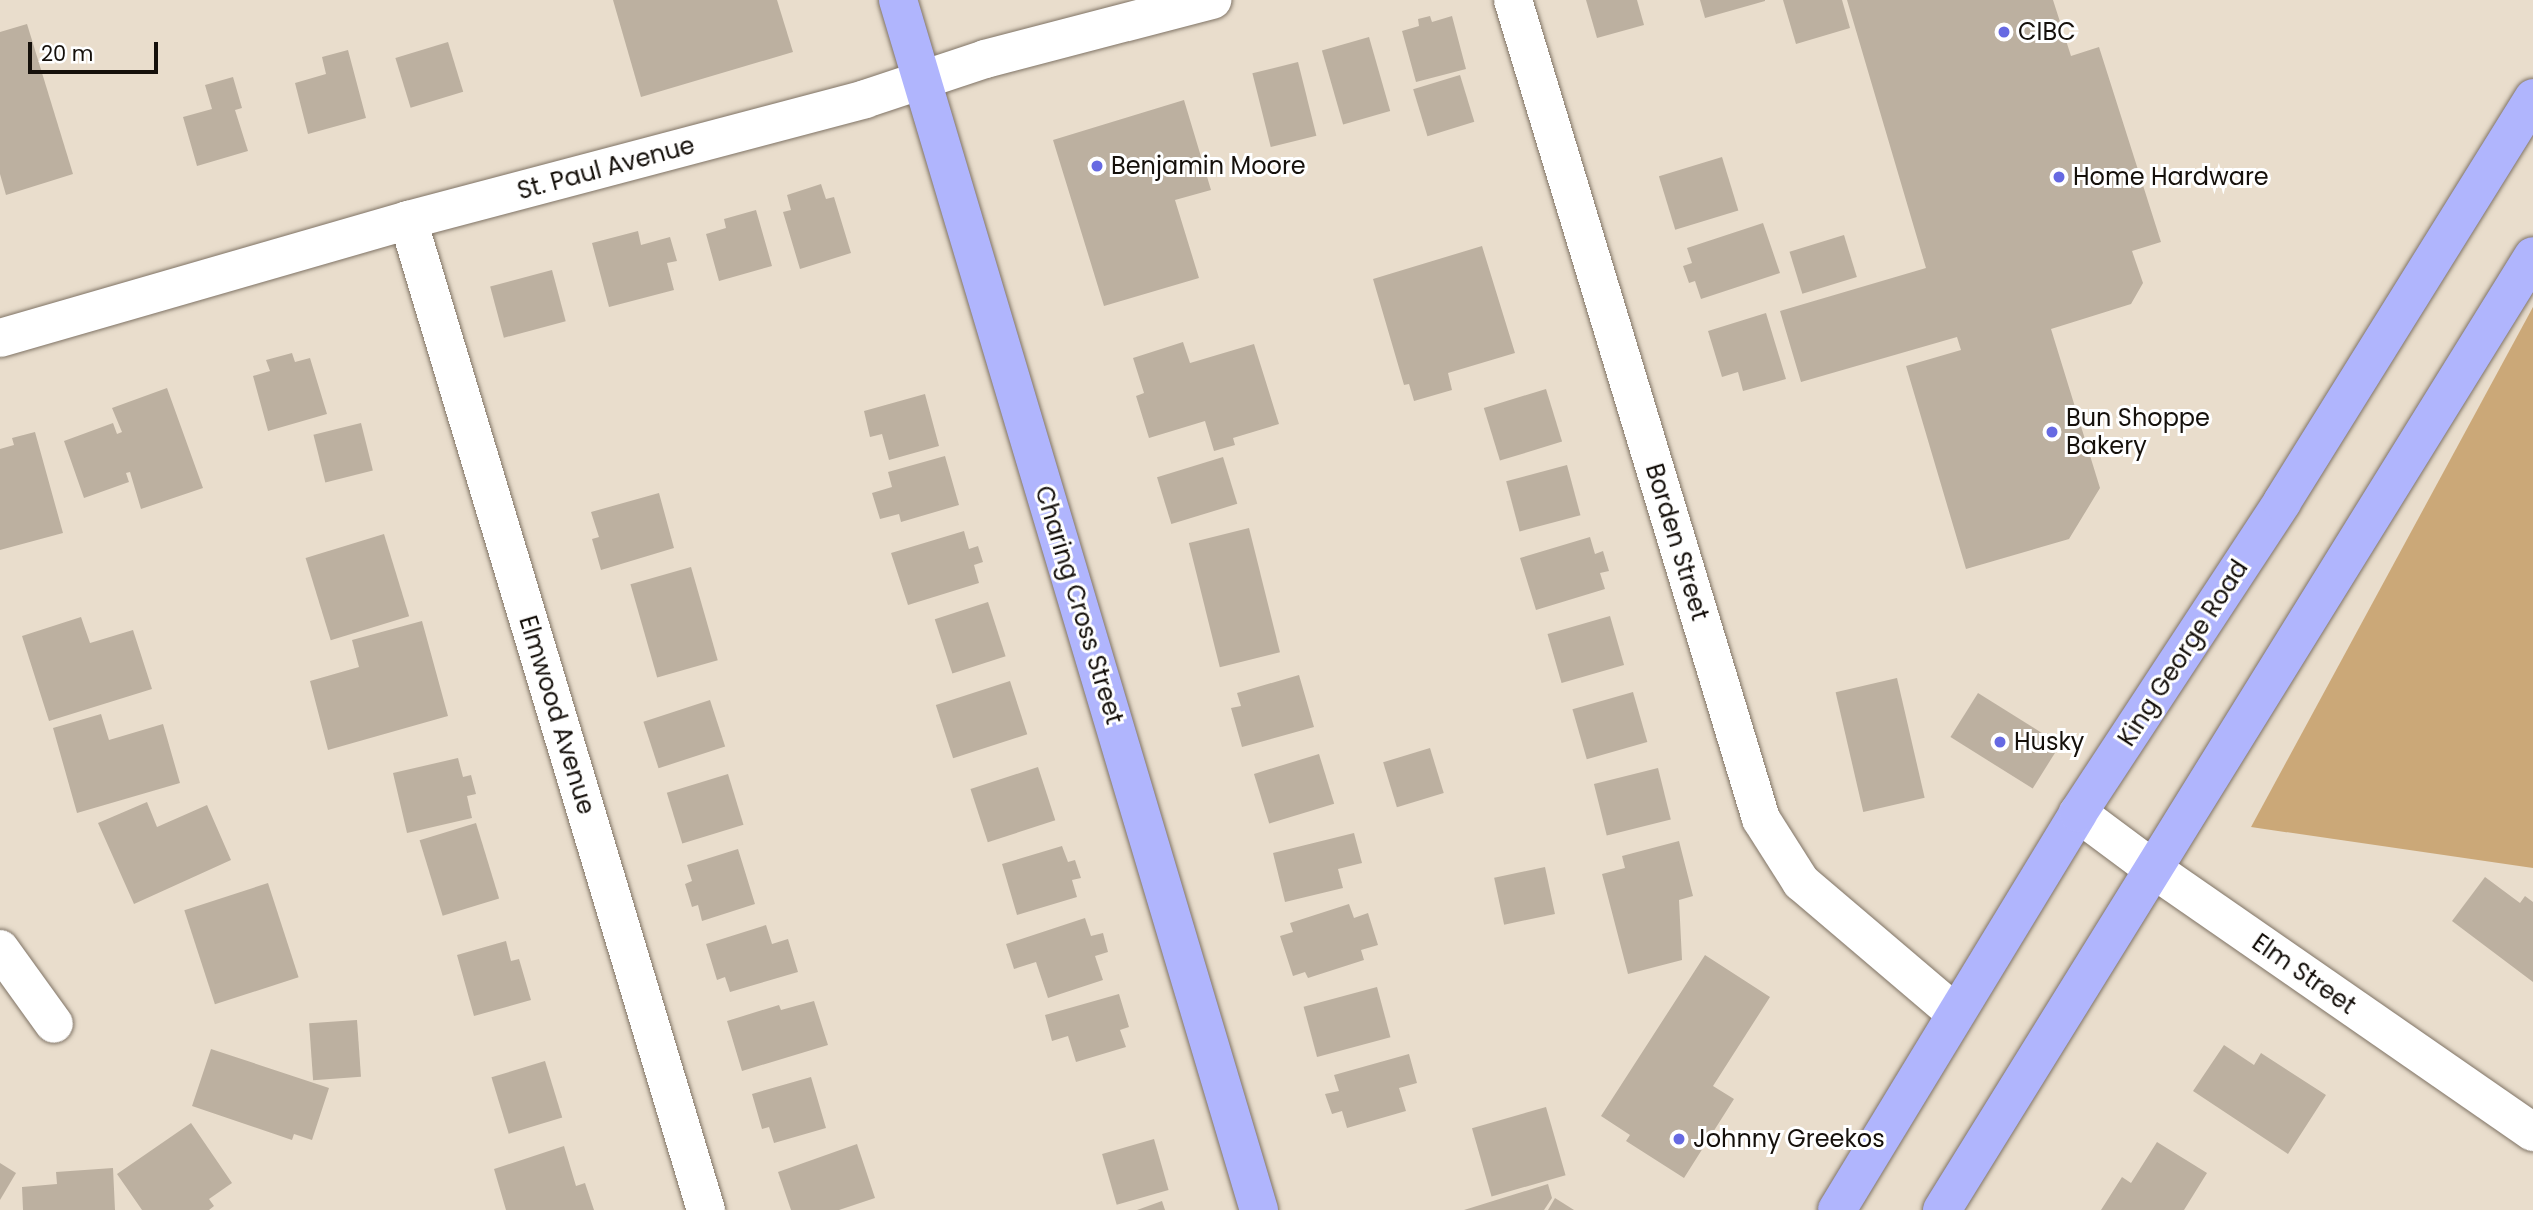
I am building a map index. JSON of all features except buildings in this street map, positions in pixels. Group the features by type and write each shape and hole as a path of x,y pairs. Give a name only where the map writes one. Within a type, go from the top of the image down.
{"main road":[{"name":"Charing Cross Street","path":"898,0 1259,1210"},
{"name":"King George Road","path":"1837,1210 2078,813 2282,502 2533,98"},
{"path":"1942,1210 2533,256"}],"street":[{"name":"St. Paul Avenue","path":"0,338 408,220 865,99 985,59 1212,0"},
{"name":"Borden Street","path":"1514,0 1761,819 1801,882 1955,1013"},
{"name":"Elmwood Avenue","path":"408,220 706,1210"},
{"name":"Elm Street","path":"2078,813 2153,870 2533,1132"},
{"path":"0,949 54,1024"}],"shaded area":[{"path":"2533,307 2533,868 2251,827"}],"place":[{"name":"CIBC","path":"2004,32"},
{"name":"Benjamin Moore","path":"1097,166"},
{"name":"Home Hardware","path":"2059,177"},
{"name":"Bun Shoppe Bakery","path":"2052,432"},
{"name":"Husky","path":"2000,742"},
{"name":"Johnny Greekos","path":"1679,1139"}]}
